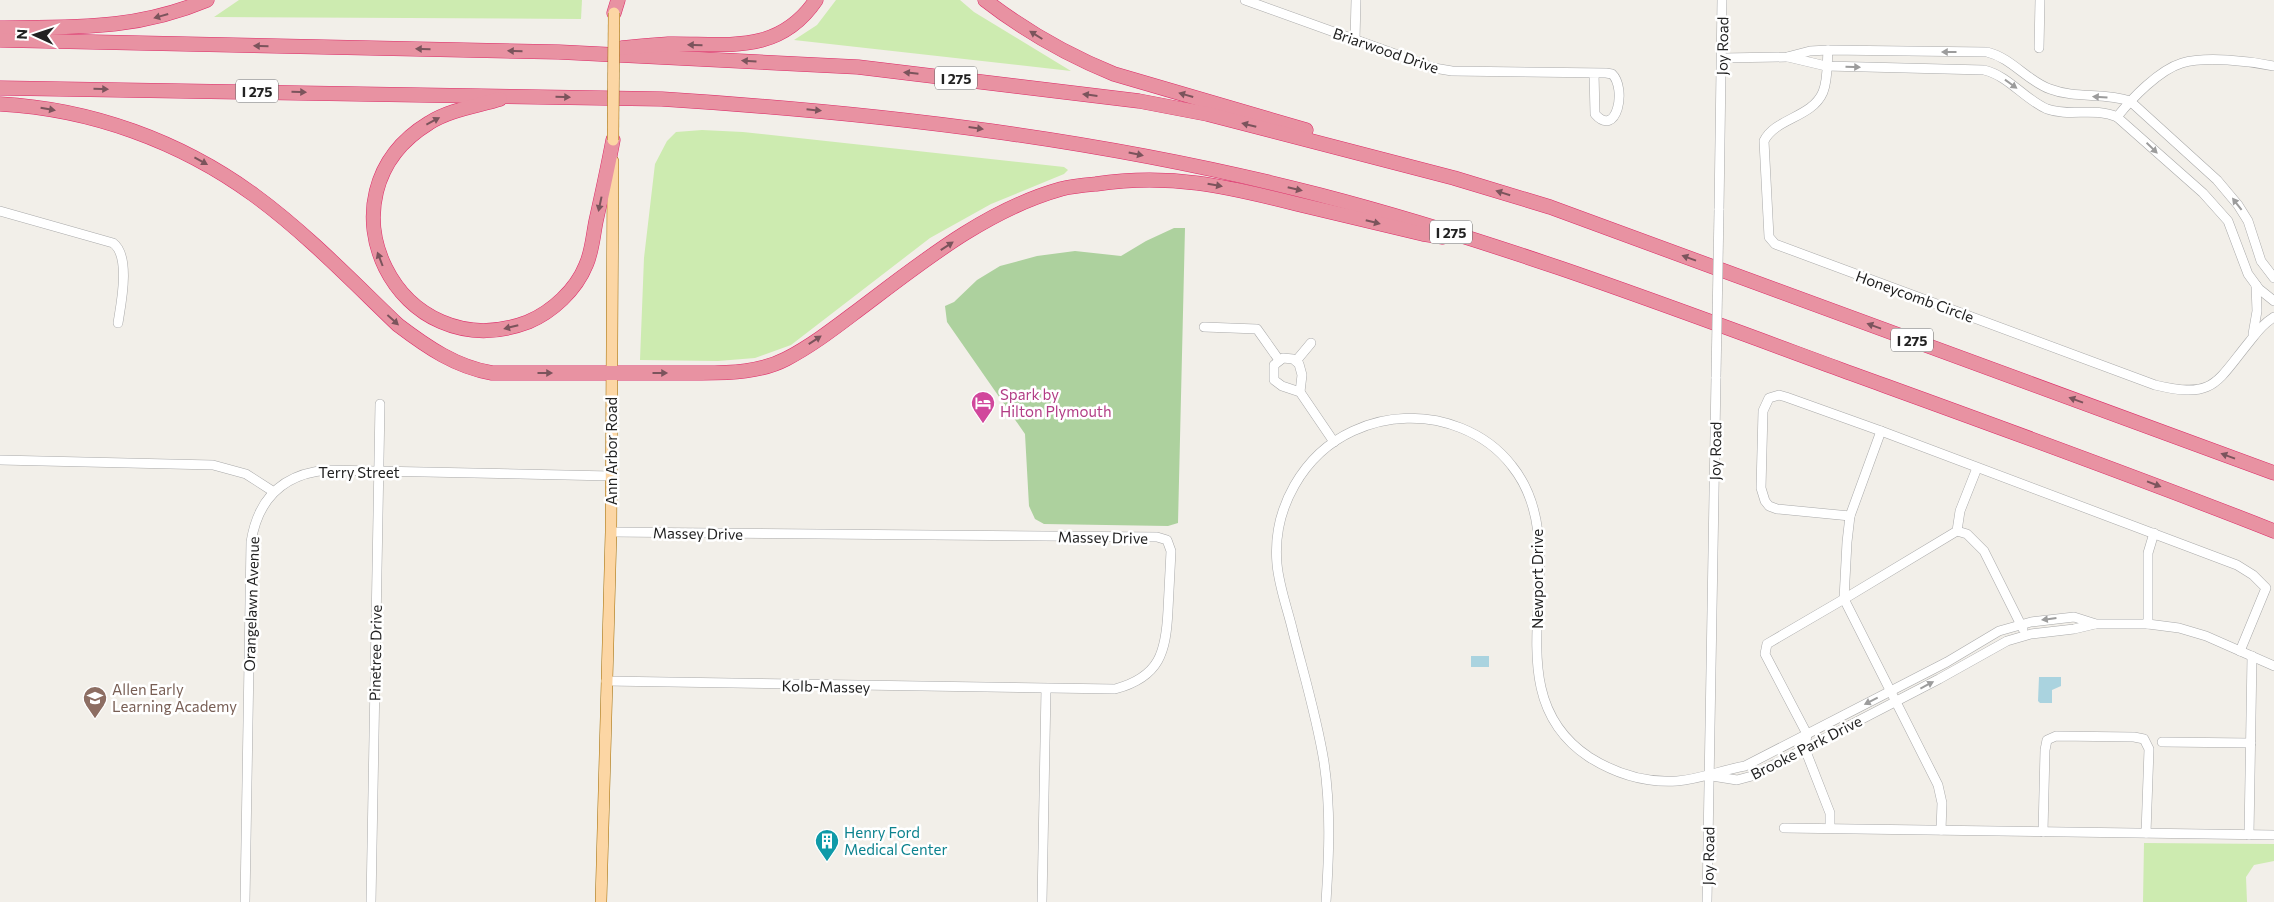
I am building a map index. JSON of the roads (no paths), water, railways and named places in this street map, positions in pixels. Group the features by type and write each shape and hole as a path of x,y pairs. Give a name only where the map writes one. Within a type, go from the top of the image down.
{"highway":[{"path":"0,28 101,27 129,24 162,16 207,0"},
{"path":"559,52 668,44 740,46 771,37 783,31 801,17 816,0"},
{"path":"985,0 1038,37 1114,74 1315,132 1348,149"},
{"name":"I 275","path":"0,40 559,52 858,66 1139,101 1207,114 1348,149 1550,207 2274,473"},
{"name":"I 275","path":"0,88 514,95 662,99 766,106 929,122 1120,151 1318,195 1490,244 1694,315 2109,467 2274,531"},
{"path":"514,95 439,117 414,132 394,153 378,184 373,203 372,221 378,253 385,270 406,298 433,319 466,329 499,330 532,320 556,304 569,292 586,266 613,140"},
{"path":"0,104 47,108 112,124 173,147 199,160 230,178 274,210 398,325 419,341 460,364 496,373 735,373 758,369 786,359 828,333 922,262 988,220 1019,204 1072,187 1134,179 1192,181 1239,190 1422,234 1490,244"}],"main road":[{"name":"Ann Arbor Road","path":"602,902 611,532 613,140 616,4"}],"street":[{"name":"Briarwood Drive","path":"1245,0 1425,66 1443,70 1609,73 1617,79 1618,111 1614,117 1606,120 1599,119 1595,114 1594,73"},
{"path":"1355,40 1356,0"},
{"name":"Joy Road","path":"1707,902 1722,0"},
{"path":"2039,48 2040,0"},
{"path":"1722,58 1787,57 1810,51 1828,50 1987,52 1997,54 2048,89 2068,95 2119,98 2130,101 2218,180 2238,205 2250,225 2261,261 2274,278"},
{"name":"Honeycomb Circle","path":"1828,50 1825,87 1818,101 1809,109 1770,132 1764,141 1769,237 1775,244 2155,386 2181,392 2199,391 2215,383 2260,327 2274,317"},
{"path":"1913,68 1915,52"},
{"path":"1990,71 1997,54"},
{"path":"1787,57 1826,66 1990,71 2045,108 2057,112 2099,113 2117,116 2212,202 2228,221 2248,274 2256,285 2274,301"},
{"path":"2117,116 2130,101 2169,69 2181,64 2238,61 2274,66"},
{"path":"2068,95 2068,112"},
{"path":"0,211 113,243 118,247 121,253 124,289 118,323"},
{"path":"2233,232 2250,225"},
{"name":"Honeycomb Circle","path":"2252,339 2257,311 2256,285"},
{"path":"1204,328 1257,329 1279,360"},
{"path":"1296,361 1311,343"},
{"path":"1300,392 1282,386 1274,380 1272,371 1279,360 1289,358 1296,361 1301,368 1300,392 1334,442"},
{"path":"1850,516 1777,510 1769,506 1765,501 1761,488 1763,411 1765,403 1769,398 1779,395 1881,431 2237,565 2270,589 2240,651"},
{"name":"Pinetree Drive","path":"371,902 380,404"},
{"name":"Newport Drive","path":"1326,902 1329,820 1324,763 1279,574 1277,539 1282,512 1295,484 1318,454 1353,431 1376,423 1402,418 1428,419 1469,431 1499,452 1522,481 1537,518 1540,537 1536,657 1538,676 1546,703 1558,726 1581,751 1601,765 1632,777 1676,781 1709,776"},
{"path":"1881,431 1850,516 1846,542 1844,599 1938,785 1942,803 1941,830"},
{"path":"0,460 213,465 246,474 274,492"},
{"path":"1957,531 1960,510 1977,468"},
{"name":"Terry Street","path":"274,492 291,479 312,472 378,471 611,476"},
{"name":"Orangelawn Avenue","path":"245,902 251,542 258,514 274,492"},
{"path":"1830,828 1830,813 1805,749 1807,734 1765,654 1764,649 1770,640 1844,599 1957,531 1967,534 1984,551 2025,635"},
{"name":"Massey Drive","path":"611,532 1157,537 1167,540 1171,551 1166,638 1161,655 1153,668 1135,682 1115,689 1046,689"},
{"path":"2148,624 2148,553 2154,534"},
{"name":"Brooke Park Drive","path":"1709,776 1729,768 1746,766 1988,637 2021,624 2074,617 2096,624"},
{"name":"Brooke Park Drive","path":"1709,776 1741,779 1805,749 1992,648 2025,635 2074,629 2096,624 2148,624 2179,628 2206,636 2274,666"},
{"path":"1988,637 1992,648"},
{"path":"2249,835 2252,656"},
{"name":"Kolb-Massey","path":"606,681 1046,689"},
{"path":"1042,902 1046,689"},
{"path":"2043,832 2045,750 2047,740 2056,736 2134,736 2144,739 2148,749 2146,833"},
{"path":"2162,742 2251,743"},
{"path":"1784,828 2274,835"}],"water":[{"path":"1471,656 1489,656 1489,667 1471,667"},
{"path":"2039,677 2061,677 2061,686 2052,690 2052,703 2040,703 2038,701"}],"place":[{"name":"Spark by Hilton Plymouth","path":"983,424"},
{"name":"Allen Early Learning Academy","path":"95,719"},
{"name":"Henry Ford Medical Center","path":"827,862"}]}
